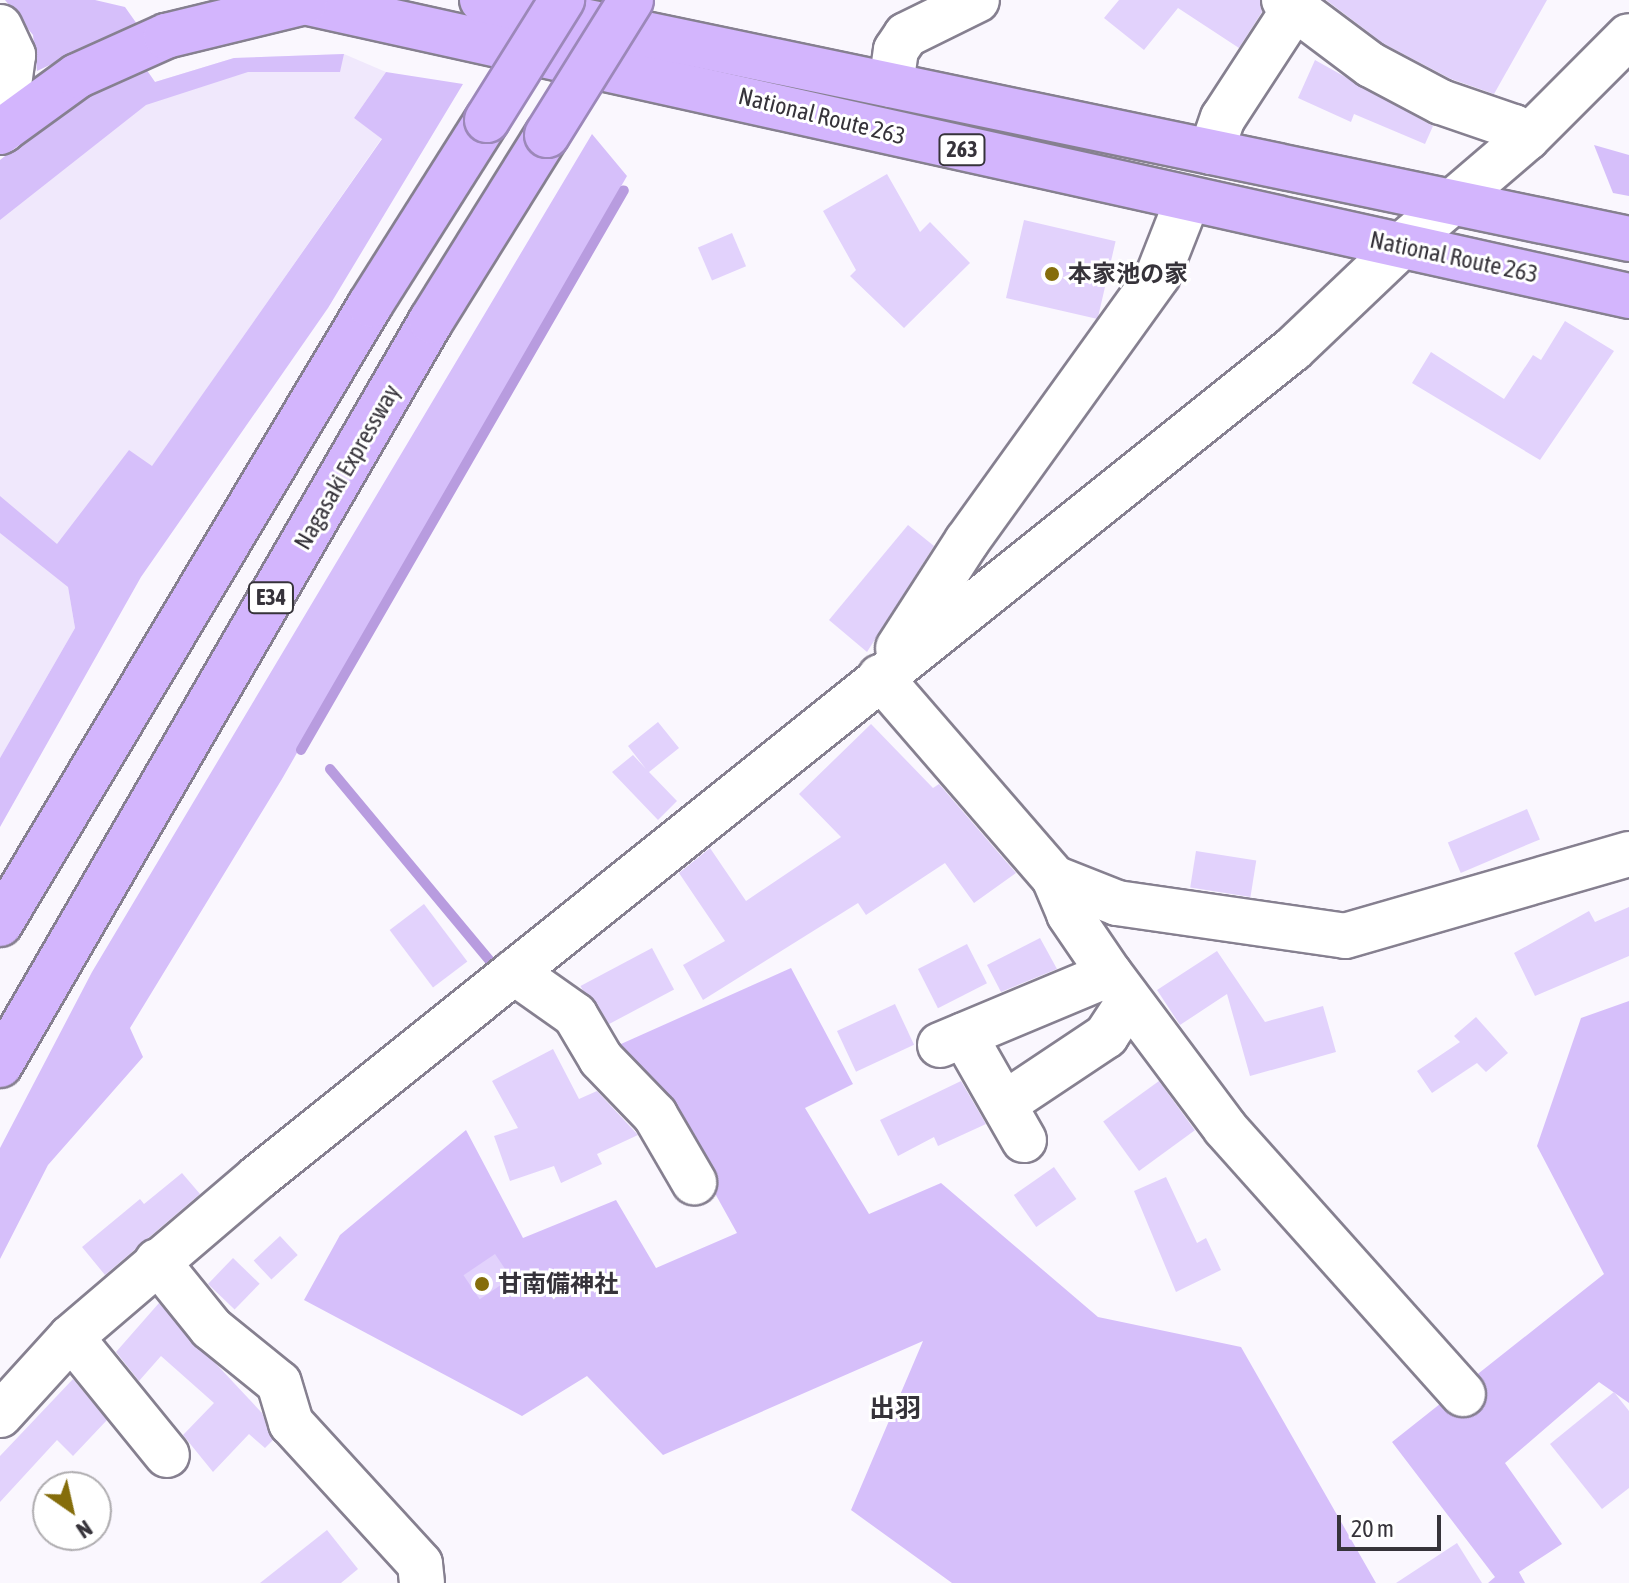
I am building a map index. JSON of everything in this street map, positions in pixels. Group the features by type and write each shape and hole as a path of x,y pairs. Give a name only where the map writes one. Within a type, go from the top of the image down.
{"highway":[{"name":"National Route 263","path":"482,0 1629,239"},
{"path":"0,924 370,305 562,0"},
{"name":"Nagasaki Expressway","path":"0,1065 431,321 631,0"},
{"name":"National Route 263","path":"300,1 1629,296"},
{"path":"1,131 77,76 166,36 300,1"}],"street":[{"path":"891,85 896,50 906,35 977,0"},
{"path":"1211,152 1223,118 1289,4 1371,65 1441,102 1514,127 1527,138"},
{"path":"0,27 13,55 1,131"},
{"path":"0,1415 71,1337 157,1261 880,677 1293,349 1401,246 1455,203 1527,138 1629,36"},
{"path":"880,677 967,541 1158,275 1188,199"},
{"path":"880,677 1054,878 1069,914 1225,1128 1463,1394"},
{"path":"1054,878 1117,903 1345,936 1629,854"},
{"path":"514,972 575,1015 601,1059 655,1115 694,1182"},
{"path":"1120,988 1106,1036 1014,1122 952,1040 1120,988"},
{"path":"157,1261 211,1328 279,1383 291,1423 420,1564 422,1583"},
{"path":"71,1337 167,1455"}],"shaded area":[{"path":"5,0 95,0 125,7 137,24 37,71 33,35"},
{"path":"344,54 386,72 354,118 382,138 68,587 75,628 0,758 0,160 146,69 155,82 234,58"},
{"path":"344,54 340,72 248,72 146,105 0,220 0,160 73,103 146,69 155,82 234,58"},
{"path":"386,72 463,84 328,308 141,577 0,827 0,758 75,628 68,587 0,533 0,496 57,544 129,450 152,466 382,139 354,118"},
{"path":"592,134 627,176 282,779 130,1028 143,1057 48,1165 0,1259 0,1148 92,972"},
{"path":"1594,145 1629,155 1629,196 1613,193"},
{"path":"791,968 853,1084 805,1108 869,1214 941,1183 1098,1317 1241,1347 1376,1583 952,1583 851,1510 923,1341 663,1455 587,1376 522,1416 304,1300 340,1235 466,1130 523,1238 616,1200 656,1268 737,1233 662,1098 612,1048"},
{"path":"1629,1001 1629,1403 1599,1382 1505,1463 1562,1544 1519,1572 1525,1583 1488,1583 1495,1577 1392,1442 1604,1274 1537,1146 1581,1018"}],"building":[{"path":"1119,0 1260,0 1262,12 1239,48 1178,8 1144,50 1104,18"},
{"path":"1326,0 1547,0 1494,94 1451,79 1384,44"},
{"path":"1315,60 1433,126 1425,144 1354,114 1351,122 1298,98"},
{"path":"887,174 920,232 930,222 970,263 904,328 850,276 856,270 823,211"},
{"path":"1024,220 1116,241 1098,319 1006,298"},
{"path":"732,233 746,266 712,281 698,247"},
{"path":"1565,321 1614,351 1540,460 1412,383 1431,352 1504,399 1533,355 1541,360"},
{"path":"908,525 934,546 867,652 829,620"},
{"path":"658,722 679,748 649,772 677,801 658,820 612,772 633,755 646,769 628,746"},
{"path":"871,724 933,788 939,784 1016,873 974,903 945,863 866,915 858,903 703,1000 683,965 725,941 679,873 710,848 746,901 841,837 799,794"},
{"path":"1527,809 1540,839 1461,873 1448,843"},
{"path":"1196,851 1256,861 1250,897 1190,888"},
{"path":"424,904 467,962 433,987 390,930"},
{"path":"1629,907 1629,956 1535,996 1514,953 1589,911 1595,922"},
{"path":"1040,938 1057,969 1001,992 987,965"},
{"path":"967,944 987,983 938,1008 918,969"},
{"path":"652,948 674,989 603,1028 580,986"},
{"path":"1217,951 1265,1022 1323,1006 1336,1052 1250,1076 1227,994 1180,1025 1157,990"},
{"path":"895,1004 914,1045 856,1072 837,1031"},
{"path":"1476,1017 1508,1053 1486,1072 1477,1063 1432,1093 1417,1071 1460,1042 1454,1036"},
{"path":"553,1049 579,1099 597,1091 638,1135 597,1154 602,1164 561,1183 554,1166 510,1181 494,1136 518,1128 492,1081"},
{"path":"961,1081 986,1124 938,1146 934,1137 898,1156 880,1120"},
{"path":"1159,1081 1195,1130 1139,1171 1103,1122"},
{"path":"1054,1167 1076,1199 1036,1227 1014,1195"},
{"path":"182,1173 200,1194 105,1275 82,1247 140,1199 144,1204"},
{"path":"1166,1177 1197,1243 1206,1238 1221,1270 1176,1292 1134,1191"},
{"path":"280,1236 298,1255 271,1280 254,1261"},
{"path":"495,1254 511,1278 480,1299 463,1275"},
{"path":"233,1258 260,1284 235,1310 208,1284"},
{"path":"159,1303 262,1413 273,1440 265,1448 249,1434 213,1472 183,1435 214,1403 161,1356 139,1381 116,1352"},
{"path":"73,1379 107,1420 73,1456 57,1440 0,1502 0,1456"},
{"path":"1614,1392 1629,1411 1629,1488 1602,1509 1550,1444"},
{"path":"327,1530 358,1569 341,1583 260,1583"},
{"path":"1457,1543 1482,1583 1396,1583"}],"waterway":[{"path":"301,750 624,190"},
{"path":"330,769 490,961"}],"place":[{"name":"本家池の家","path":"1052,274"},
{"name":"甘南備神社","path":"482,1284"}],"district":[{"name":"出羽","path":"895,1409"}]}
